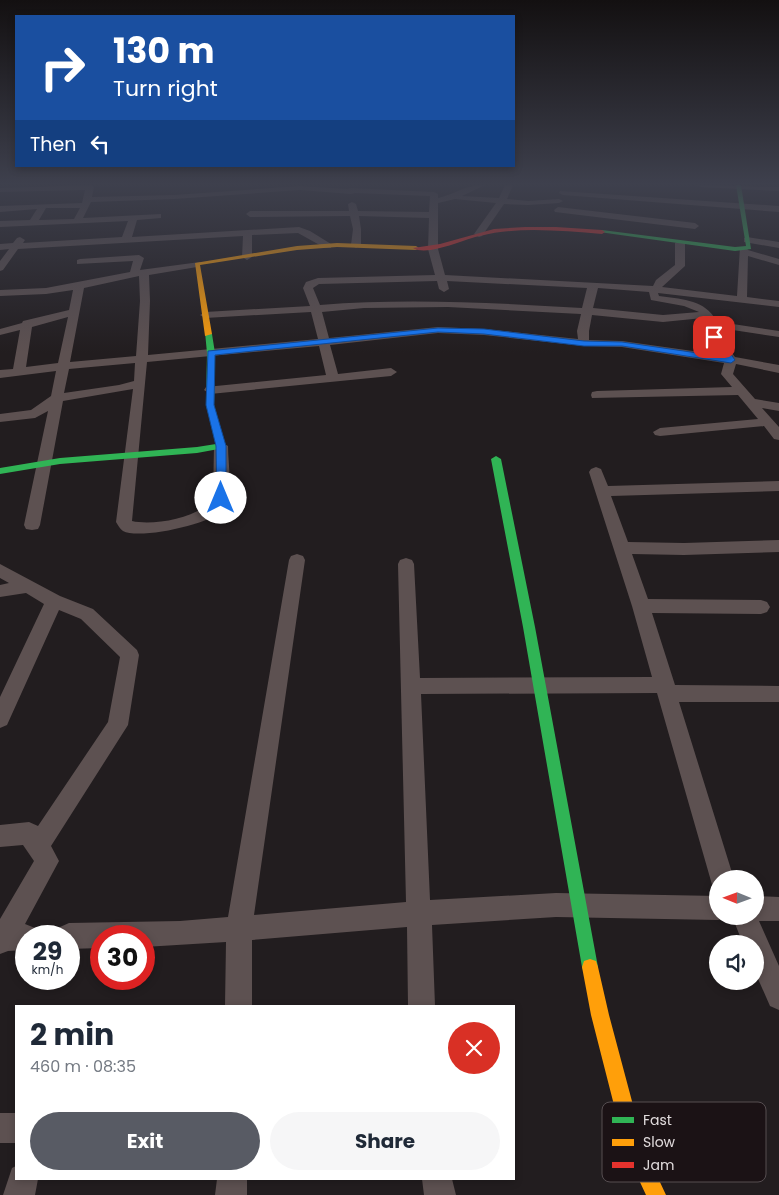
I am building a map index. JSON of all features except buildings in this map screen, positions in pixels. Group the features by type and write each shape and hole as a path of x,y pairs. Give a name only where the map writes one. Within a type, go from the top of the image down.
{"street":[{"path":"0,268 20,241"},
{"path":"0,247 112,241"},
{"path":"147,241 138,258 139,274 145,301 140,383 124,522 130,527 162,527 196,519 206,515 215,508 221,498 221,446 210,405 211,353 197,264"},
{"path":"247,241 247,257"},
{"path":"318,241 328,246"},
{"path":"356,241 356,245"},
{"path":"433,241 433,249 448,304"},
{"path":"75,277 139,274 298,248 356,245 433,249 458,241"},
{"path":"664,241 744,247 779,245"},
{"path":"742,299 744,241"},
{"path":"32,525 65,366 74,312 75,277 90,242"},
{"path":"680,243 680,266 670,276 660,282 653,293 655,298 693,304 707,319 731,360 727,374 779,436"},
{"path":"744,247 779,262"},
{"path":"0,293 46,291 75,277 138,258"},
{"path":"333,378 316,309 308,288 312,282 441,278 596,285 656,289 779,304"},
{"path":"584,343 583,331 587,311 592,287 596,285"},
{"path":"205,315 364,305 448,304 587,311 670,319 707,319 779,334"},
{"path":"0,332 27,323 74,312"},
{"path":"19,372 27,323"},
{"path":"0,374 438,330 484,332 584,343 622,344 779,369"},
{"path":"210,390 391,372"},
{"path":"0,418 35,414 57,398 120,390 140,383"},
{"path":"597,395 742,391"},
{"path":"752,402 779,407"},
{"path":"660,432 769,422"},
{"path":"0,471 221,446"},
{"path":"496,460 578,905 600,1015 623,1102"},
{"path":"596,472 641,606 719,870"},
{"path":"602,491 779,486"},
{"path":"622,548 723,549 779,546"},
{"path":"239,1005 239,929 297,560"},
{"path":"406,564 422,1005"},
{"path":"0,570 54,601 87,614 130,655 118,725 38,846"},
{"path":"0,591 29,586"},
{"path":"0,718 54,601"},
{"path":"641,606 761,607"},
{"path":"410,686 539,686 779,694"},
{"path":"0,836 29,833 47,861 10,939"},
{"path":"80,936 180,934 418,913 578,905 709,908"},
{"path":"764,908 779,909"},
{"path":"748,925 779,997"},
{"path":"0,1128 15,1128"},
{"path":"19,1195 23,1180"},
{"path":"231,1195 232,1180"},
{"path":"437,1180 440,1195"},
{"path":"650,1182 656,1195"}],"traffic: fast":[{"path":"671,241 735,249 749,248 748,241"},
{"path":"0,471 60,461 197,450 221,446 210,405 211,353 208,334"},
{"path":"496,459 529,627 590,967"}],"traffic: slow":[{"path":"208,334 197,264 297,248 337,245 416,248"},
{"path":"590,967 600,1015 623,1102"},
{"path":"650,1182 656,1195"}],"traffic: jam":[{"path":"416,248 441,246 458,241"}],"route":[{"path":"221,498 221,446 210,405 211,353 438,330 484,332 584,343 622,344 731,360 714,337"}]}
